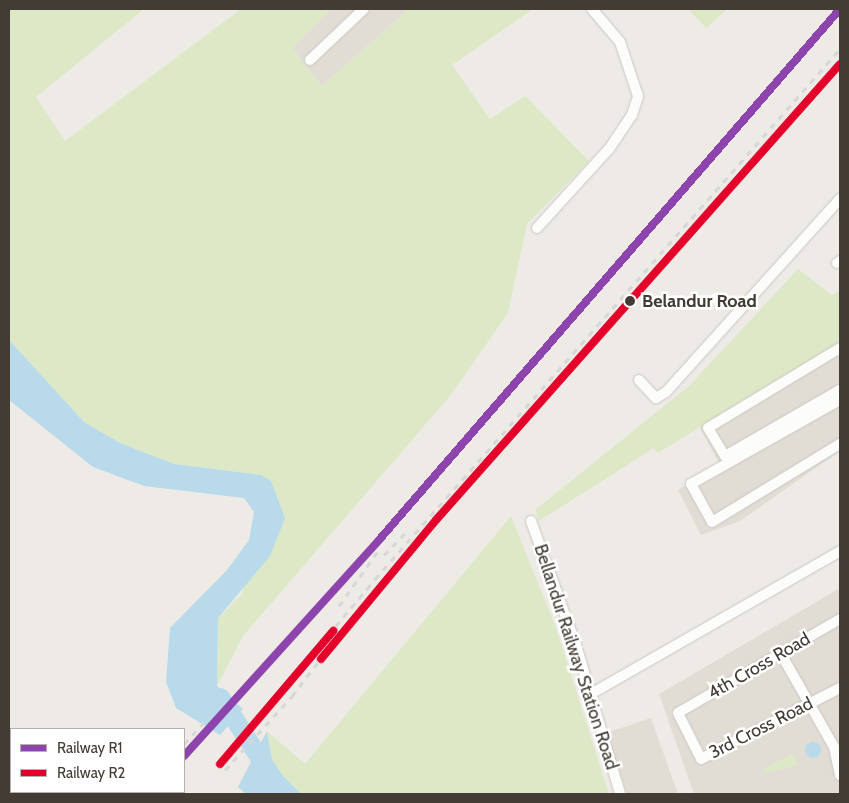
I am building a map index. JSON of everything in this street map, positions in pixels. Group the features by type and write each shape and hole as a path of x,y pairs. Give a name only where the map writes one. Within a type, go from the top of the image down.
{"street":[{"path":"310,60 364,9"},
{"path":"537,228 609,149 632,115 638,96 620,42 592,9"},
{"path":"640,380 656,398 666,392 840,199"},
{"path":"840,348 708,428 725,456 840,390"},
{"path":"840,400 691,484 712,522 840,444"},
{"name":"Bellandur Railway Station Road","path":"531,521 620,794"},
{"path":"589,695 840,551"},
{"name":"4th Cross Road","path":"678,713 840,619"},
{"path":"781,654 812,702 834,747 840,772"},
{"name":"3rd Cross Road","path":"678,713 701,759 840,688"}],"shaded area":[{"path":"331,9 409,9 322,86 292,48"},
{"path":"840,341 840,451 740,521 701,535 678,490 720,465 699,426"},
{"path":"840,588 840,794 694,794 659,694"},
{"path":"651,718 678,794 627,794 606,733"}],"green space":[{"path":"9,9 144,9 36,97 65,141 241,9 331,9 292,48 322,86 409,9 533,9 452,65 490,119 525,96 589,161 527,224 508,313 450,396 243,636 217,686 218,618 242,594 261,475 174,464 120,443 84,422 9,340"},
{"path":"688,9 727,9 706,28"},
{"path":"798,269 832,295 840,291 840,341 658,453 654,448 539,521 535,510 689,386"},
{"path":"511,516 556,628 609,794 301,794 273,766 267,731 305,764"},
{"path":"792,753 799,765 764,773 763,770"}],"water":[{"path":"9,340 84,422 120,443 174,464 261,475 271,481 285,518 270,556 218,618 217,686 243,709 220,735 176,708 166,682 170,628 227,570 249,540 254,512 244,498 144,486 93,467 9,400"},
{"path":"267,731 273,766 301,794 246,794 238,787"},
{"path":"810,742 816,742 821,747 819,756 810,758 805,753 805,747"}],"waterway":[{"path":"220,697 283,794"}],"railway":[{"path":"185,755 379,540 840,9"},
{"path":"220,764 375,579 840,49"},
{"path":"467,485 840,64"},
{"path":"384,555 409,529"},
{"path":"367,600 409,550"},
{"path":"339,606 378,551"},
{"path":"225,770 292,696 348,623"},
{"path":"185,743 209,717"}],"rail line":[{"name":"R1","path":"185,755 379,540 840,9"},
{"name":"R2","path":"321,659 436,520 840,64"},
{"name":"R2","path":"220,764 333,631"}],"place":[{"name":"Belandur Road","path":"630,301"}]}
